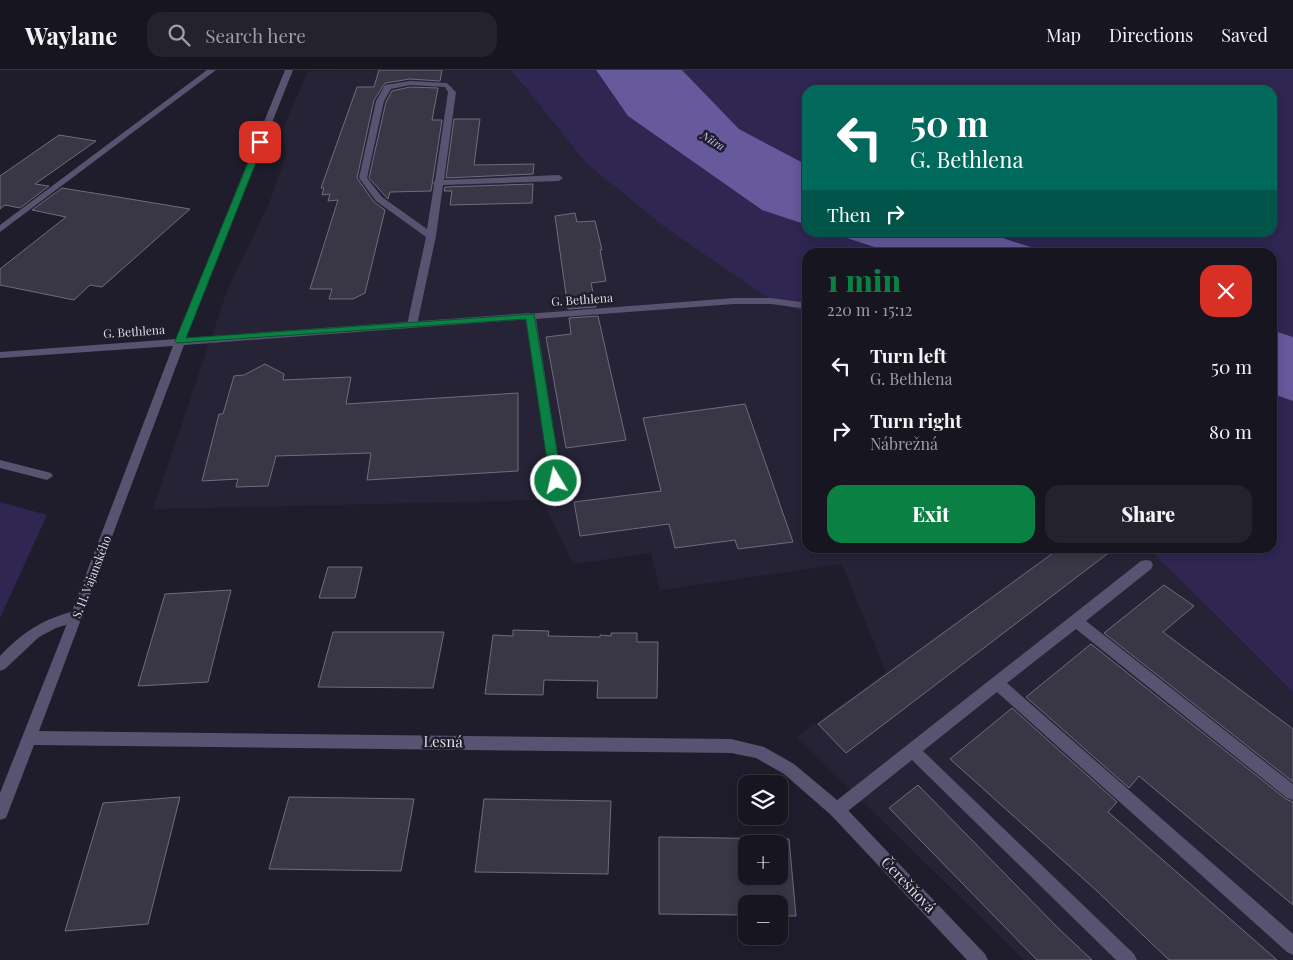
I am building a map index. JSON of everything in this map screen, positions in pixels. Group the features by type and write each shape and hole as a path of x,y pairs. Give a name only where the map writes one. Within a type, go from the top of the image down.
{"street":[{"path":"0,229 212,70"},
{"name":"S. H. Vajanského","path":"0,812 77,616 180,341 289,70"},
{"path":"412,325 430,236 452,92 446,85 427,82 403,83 388,88 380,101 363,178 380,200 430,236"},
{"path":"437,183 559,178"},
{"name":"G. Bethlena","path":"0,355 734,301 772,300 802,305"},
{"path":"530,316 556,481"},
{"path":"0,464 47,476"},
{"path":"836,810 1146,565"},
{"path":"0,665 33,631 51,622 77,616"},
{"path":"1076,621 1293,793"},
{"path":"997,683 1293,946"},
{"name":"Lesná","path":"30,738 731,746 759,752 789,769 836,810"},
{"path":"912,750 1128,960"},
{"name":"Čerešňová","path":"836,810 979,960"}],"shaded area":[{"path":"511,70 586,163 663,226 768,298 802,312 802,553 1153,553 1293,692 1293,960 1024,960 797,737 886,672 842,564 660,590 651,553 573,564 542,500 153,509 227,291 270,201 286,155 283,129 308,71"},
{"path":"511,70 596,70 628,116 762,210 802,223 802,237 843,237 878,248 802,248 802,312 768,298 663,226 586,163"},
{"path":"682,70 1293,70 1293,337 1277,331 1277,248 1034,248 999,237 1277,237 1277,85 802,85 802,162 739,129"},
{"path":"1277,395 1293,401 1293,692 1153,553 1277,553"},
{"path":"0,502 47,515 0,618"}],"water":[{"name":"Nitra","path":"596,70 682,70 739,129 802,162 802,223 762,210 628,116"},
{"path":"843,237 999,237 1034,248 878,248"},
{"path":"1277,332 1293,337 1293,401 1277,395"}],"building":[{"path":"379,70 442,70 440,81 410,79 385,83 374,100 357,178 374,202 385,210 365,293 353,299 329,299 332,289 310,289 338,200 328,201 330,194 322,195 324,188 321,188 357,87 374,87"},
{"path":"410,87 438,88 432,120 442,120 431,191 390,192 388,199 369,178 386,102 392,91"},
{"path":"454,119 480,119 474,165 534,164 533,174 446,178"},
{"path":"59,135 96,141 35,184 49,186 20,208 5,205 0,209 0,176"},
{"path":"533,184 532,203 450,205 452,191 444,191 445,187"},
{"path":"62,188 190,209 102,287 90,285 74,300 0,285 0,269 66,217 32,210"},
{"path":"575,213 577,222 595,221 602,250 600,250 606,281 591,283 596,307 568,309 555,216"},
{"path":"598,316 626,440 566,448 546,337 571,334 569,318"},
{"path":"265,364 284,374 283,380 351,377 346,404 518,393 518,471 367,480 371,453 276,456 268,486 236,487 238,479 202,481 219,414 223,414 234,376 244,375"},
{"path":"745,404 793,542 738,549 735,540 675,548 669,524 580,536 574,502 661,491 643,418"},
{"path":"1053,553 1108,553 846,753 818,724"},
{"path":"328,567 362,567 355,598 319,598"},
{"path":"1164,585 1194,606 1163,632 1293,729 1293,782 1104,633"},
{"path":"231,590 208,682 138,686 165,594"},
{"path":"513,630 549,631 548,636 600,637 600,635 611,636 611,633 637,633 637,642 658,642 657,698 597,698 598,681 544,680 543,695 485,694 493,635 513,636"},
{"path":"333,632 444,632 433,688 318,687"},
{"path":"1091,644 1286,799 1293,802 1293,905 1139,776 1129,788 1026,697"},
{"path":"1012,708 1117,802 1108,812 1277,960 1169,960 1097,891 950,759"},
{"path":"918,785 1058,928 1092,960 1037,960 889,808"},
{"path":"180,797 148,924 65,931 103,803"},
{"path":"289,797 414,799 401,871 269,869"},
{"path":"484,799 611,801 608,874 475,872"},
{"path":"659,837 738,838 738,885 788,885 789,839 796,916 788,916 788,895 738,895 738,915 659,914"}],"route":[{"path":"260,142 180,341 530,316 556,481"}]}
